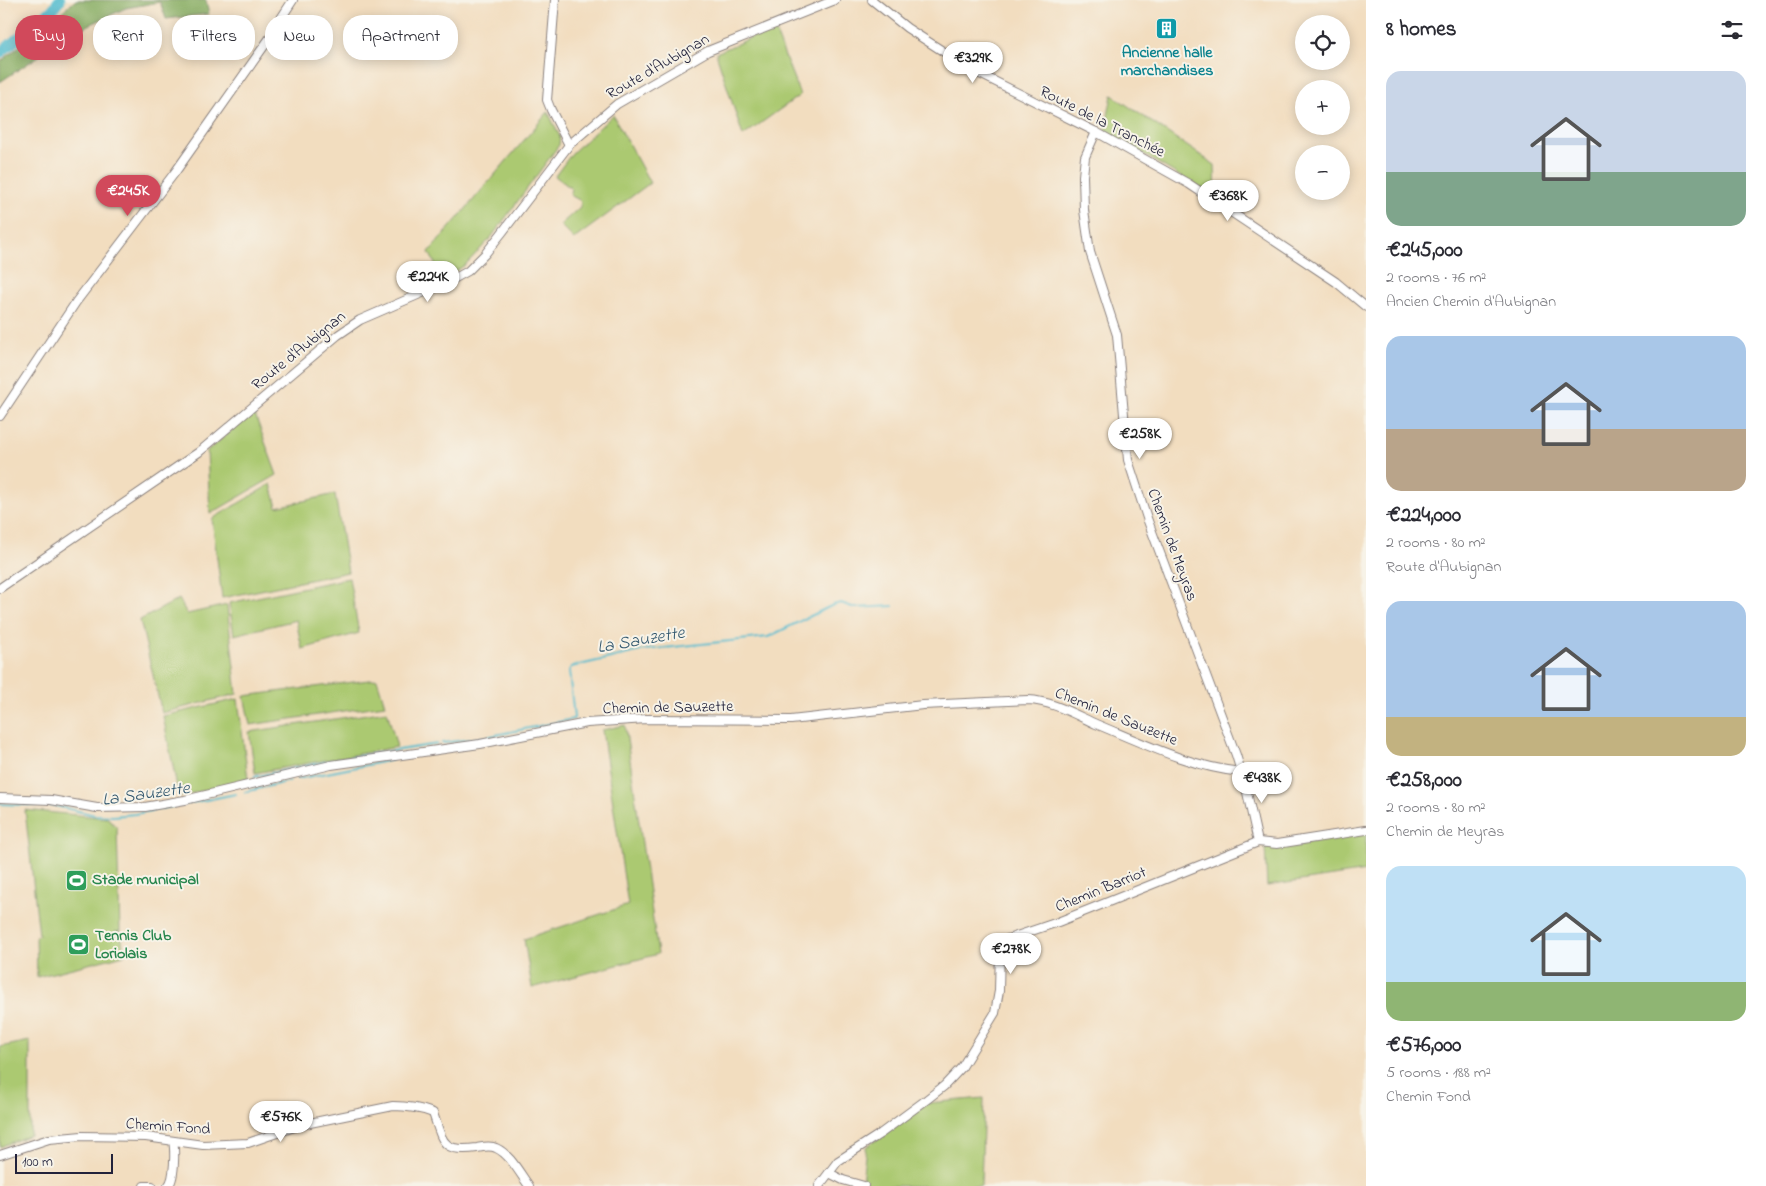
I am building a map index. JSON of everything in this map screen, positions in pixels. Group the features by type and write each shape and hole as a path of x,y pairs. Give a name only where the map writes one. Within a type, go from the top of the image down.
{"street":[{"path":"0,416 65,316 181,164 274,32 293,0"},
{"path":"555,0 547,100 569,145"},
{"name":"Route d'Aubignan","path":"0,588 199,452 338,335 360,320 450,281 468,271 502,234 569,145 617,104 708,52 835,0"},
{"name":"Route de la Tranchée","path":"872,0 907,28 972,70 1096,132 1189,184 1336,282 1366,307"},
{"name":"Chemin de Meyras","path":"1096,132 1085,157 1083,176 1084,210 1090,252 1117,334 1128,460 1148,521 1236,755 1258,842"},
{"name":"Chemin de Sauzette","path":"0,798 51,800 97,808 145,806 185,800 332,765 480,744 587,723 654,718 791,720 923,705 1028,700 1038,701 1063,709 1176,756 1227,771 1241,772"},
{"path":"1258,842 1277,844 1366,830"},
{"name":"Chemin Barriot","path":"819,1186 838,1161 880,1134 926,1100 944,1086 962,1067 995,1013 999,991 1000,948 1008,938 1058,922 1258,842"},
{"name":"Chemin Fond","path":"0,1155 49,1139 82,1136 146,1137 203,1145 248,1143 300,1125 393,1106 409,1106 433,1113 442,1138 448,1146 455,1150 486,1146 496,1147 505,1154 530,1186"},
{"path":"168,1186 172,1181 173,1141"},
{"path":"828,1173 864,1186"},
{"path":"144,1186 152,1186"}],"green space":[{"path":"76,0 206,0 209,14 172,15 172,18 166,19 160,2 126,8 111,15 93,15 93,23 83,29 83,15 58,15"},
{"path":"774,28 800,95 743,136 716,53"},
{"path":"15,50 15,60 33,60 0,82 0,62"},
{"path":"1112,95 1215,165 1216,198 1105,131"},
{"path":"548,112 560,137 559,145 490,239 465,265 443,280 429,252"},
{"path":"613,115 650,183 574,239 560,225 580,207 581,201 570,195 572,189 555,176 572,153"},
{"path":"254,412 277,475 210,514 207,451"},
{"path":"271,484 277,507 335,494 348,572 222,598 212,519"},
{"path":"349,578 359,633 302,649 296,620 234,635 229,603"},
{"path":"179,599 187,614 227,605 237,694 162,713 140,620"},
{"path":"377,679 385,705 250,725 244,696"},
{"path":"238,699 248,779 179,797 163,716"},
{"path":"387,711 397,747 255,773 249,732"},
{"path":"625,725 658,954 532,988 524,939 628,905 602,730"},
{"name":"Stade municipal","path":"25,810 108,818 117,828 120,931 115,932 121,932 124,955 37,977 36,936 39,935"},
{"path":"1366,832 1366,871 1267,886 1265,847 1276,847"},
{"path":"30,1041 30,1135 0,1147 0,1047"},
{"path":"984,1098 981,1186 875,1186 862,1182 866,1147 928,1103"}],"waterway":[{"path":"0,53 52,10 60,0"},
{"name":"La Sauzette","path":"442,743 486,737 573,719 569,671 571,667 645,650 768,637 833,605 841,603 855,608 893,606"},
{"path":"254,777 336,760 437,744"},
{"name":"La Sauzette","path":"297,779 392,760"},
{"name":"La Sauzette","path":"245,792 290,781"},
{"name":"La Sauzette","path":"0,804 56,806 95,815 113,816 135,814 236,794"}],"place":[{"name":"Ancienne halle marchandises","path":"1167,29"},
{"name":"Stade municipal","path":"76,880"},
{"name":"Tennis Club Loriolais","path":"79,945"}]}
